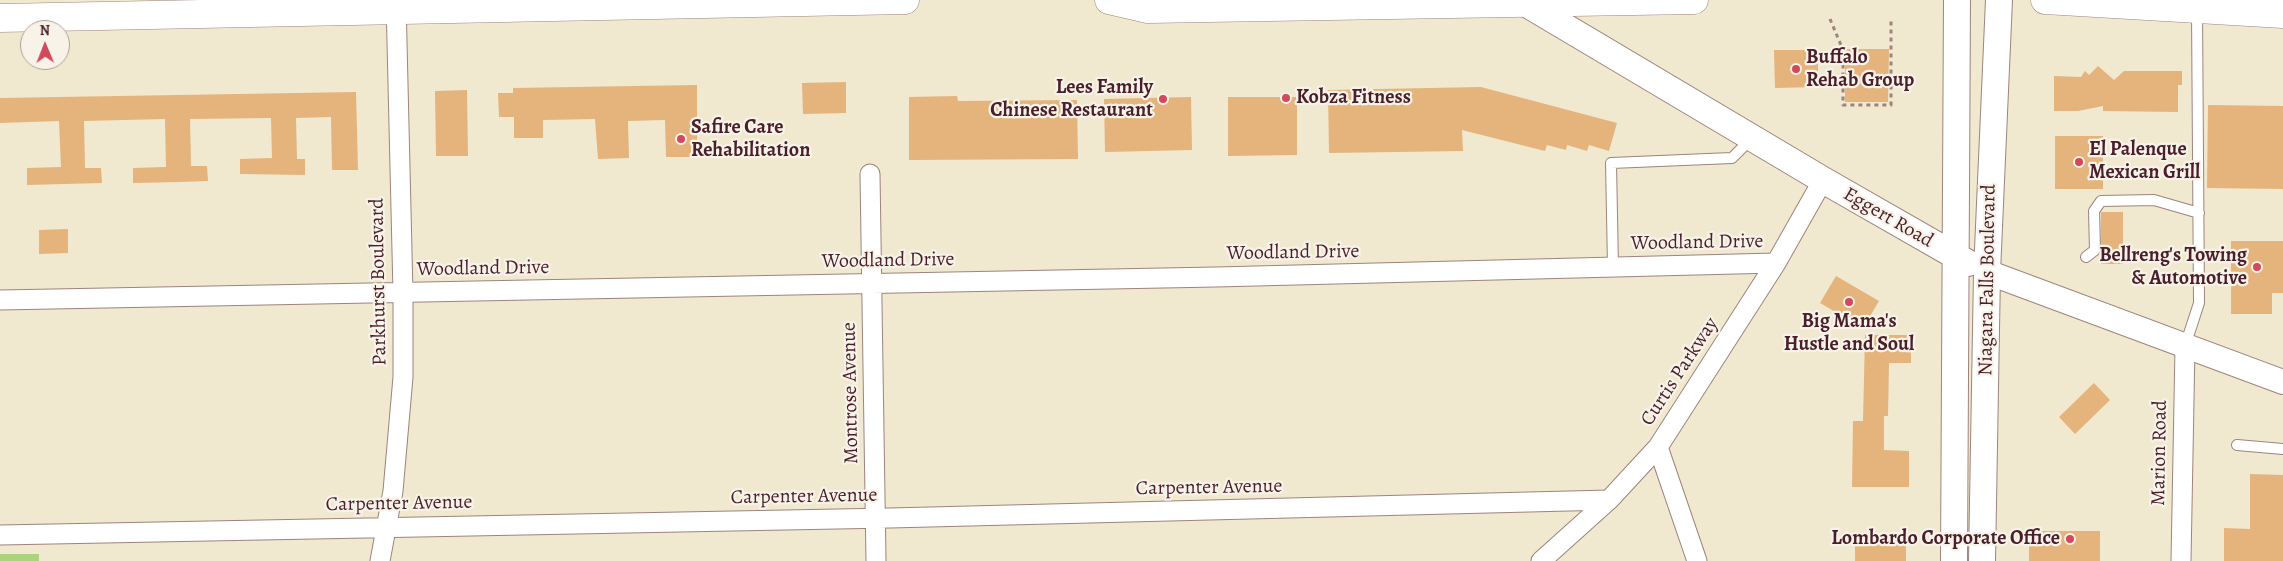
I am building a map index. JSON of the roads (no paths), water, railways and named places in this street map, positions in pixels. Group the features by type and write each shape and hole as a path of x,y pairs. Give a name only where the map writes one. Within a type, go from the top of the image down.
{"main road":[{"path":"0,18 202,7 906,0"},
{"path":"1109,0 1148,9 1522,1 1694,0"},
{"name":"Niagara Falls Boulevard","path":"1954,561 1954,256 1957,0"},
{"name":"Niagara Falls Boulevard","path":"1982,561 1987,272 1999,0"},
{"path":"2045,0 2283,14"},
{"name":"Eggert Road","path":"1522,1 1822,180 1954,256 1987,272"}],"street":[{"name":"Parkhurst Boulevard","path":"380,561 387,527 401,419 403,293 396,5"},
{"name":"Montrose Avenue","path":"870,174 876,561"},
{"name":"Curtis Parkway","path":"1541,561 1609,500 1658,447 1776,263 1822,180"},
{"name":"Woodland Drive","path":"0,300 1776,263"},
{"name":"Eggert Road","path":"1987,272 2283,382"},
{"name":"Marion Road","path":"2181,561 2185,346"},
{"path":"1658,447 1697,561"},
{"name":"Carpenter Avenue","path":"0,535 875,518 1609,500"}],"lane":[{"path":"2185,346 2200,303 2198,9"},
{"path":"1613,267 1611,163 1732,158 1752,139"},
{"path":"2086,257 2095,250 2094,211 2101,201 2154,200 2199,213"},
{"path":"2237,445 2283,449"}],"place":[{"name":"Buffalo Rehab Group","path":"1796,69"},
{"name":"Kobza Fitness","path":"1286,98"},
{"name":"Lees Family Chinese Restaurant","path":"1163,99"},
{"name":"Safire Care Rehabilitation","path":"681,139"},
{"name":"El Palenque Mexican Grill","path":"2079,162"},
{"name":"Bellreng's Towing & Automotive","path":"2257,267"},
{"name":"Big Mama's Hustle and Soul","path":"1849,302"},
{"name":"Lombardo Corporate Office","path":"2070,539"}]}
